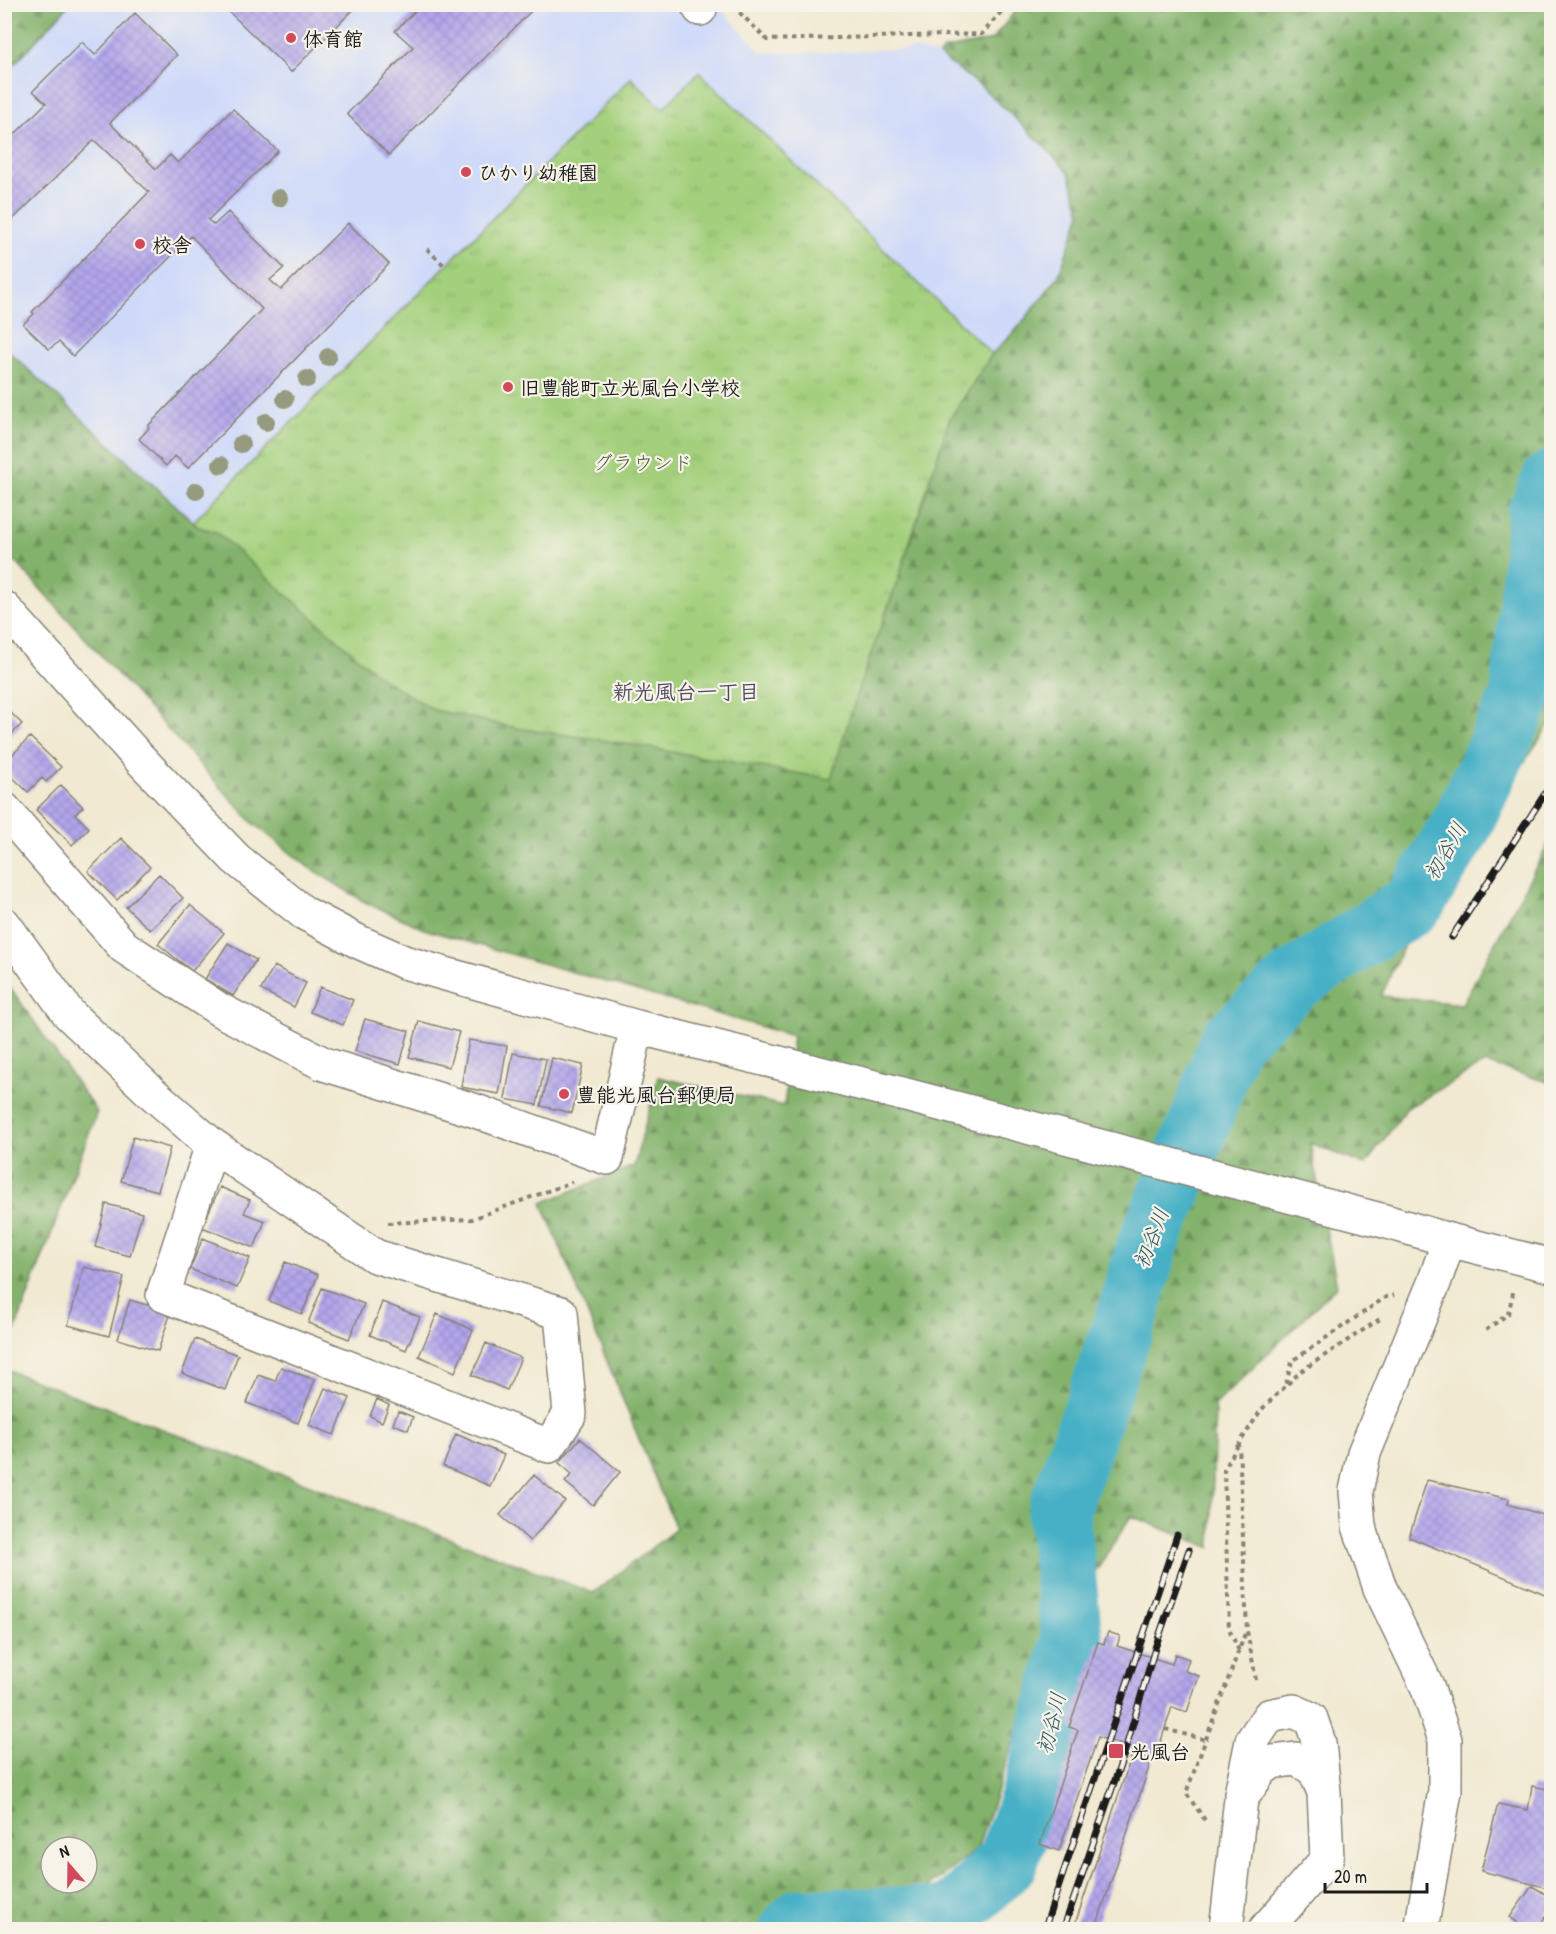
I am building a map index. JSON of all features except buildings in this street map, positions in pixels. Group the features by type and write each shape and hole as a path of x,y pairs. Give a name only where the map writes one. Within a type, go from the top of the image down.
{"street":[{"path":"4,608 207,831 236,859 304,913 359,942 404,962 637,1027 902,1094 1551,1266"},
{"path":"4,809 124,947 220,1010 324,1064 473,1110 607,1158 637,1027"},
{"path":"4,924 69,1014 151,1092 212,1145 375,1256 561,1312 570,1414 549,1446 163,1296 212,1145"},
{"path":"1421,1929 1445,1791 1445,1740 1427,1686 1380,1588 1359,1526 1356,1491 1364,1453 1434,1283 1449,1240"},
{"path":"1226,1929 1240,1799 1252,1741 1269,1716 1294,1711 1311,1719 1318,1743 1324,1792 1327,1859 1265,1929"},
{"path":"1240,1799 1262,1770 1272,1762 1296,1759 1314,1769 1324,1792"}],"path":[{"path":"732,4 767,40 982,34 1008,4"},
{"path":"428,249 445,266"},
{"path":"331,1226 472,1219 599,1173 607,1158"},
{"path":"1486,1330 1508,1314 1515,1286"},
{"path":"1286,1385 1292,1360 1386,1297"},
{"path":"1239,1651 1229,1629 1224,1470 1261,1410 1286,1385 1301,1371 1390,1312"},
{"path":"1239,1444 1247,1631 1256,1680"},
{"path":"1193,1805 1186,1793 1247,1631"},
{"path":"1165,1729 1206,1740"}],"shaded area":[{"name":"旧豊能町立光風台小学校","path":"680,4 688,18 707,5 716,4 762,53 915,49 942,56 986,90 1069,173 1081,213 1058,277 1017,329 992,354 949,420 199,527 5,347 4,74 69,5"}],"green space":[{"path":"4,5 69,5 5,74"},
{"path":"1020,5 1551,5 1551,722 1406,941 1381,996 1462,1004 1551,839 1551,1083 1485,1063 1407,1108 1365,1165 1310,1143 1337,1286 1215,1405 1211,1548 1131,1516 1043,1655 977,1849 911,1900 920,1929 5,1929 5,1369 593,1593 676,1529 542,1203 634,1166 658,1077 784,1106 793,1036 427,930 363,901 308,867 252,822 5,550 4,347 199,527 216,532 434,710 522,729 597,739 830,778 949,420 992,354 1017,329 1058,277 1081,213 1069,173 983,88 939,55 943,50 992,40"},
{"name":"グラウンド","path":"699,72 992,354 949,420 898,579 858,690 831,779 597,739 522,729 434,710 381,678 216,532 199,527 193,522 631,78 663,109"},
{"path":"5,980 97,1112 5,1357"}],"waterway":[{"name":"初谷川","path":"790,1930 800,1919 949,1918 1007,1862 1035,1786 1072,1640 1058,1512 1129,1310 1148,1244 1201,1120 1230,1041 1294,981 1414,903 1461,826 1521,697 1538,514 1552,481"}],"railway":[{"path":"1452,937 1552,783"},
{"path":"1044,1930 1177,1535"},
{"path":"1063,1930 1124,1754 1155,1648 1189,1550"}],"place":[{"name":"体育館","path":"291,38"},
{"name":"ひかり幼稚園","path":"466,172"},
{"name":"校舎","path":"140,244"},
{"name":"旧豊能町立光風台小学校","path":"508,387"},
{"name":"豊能光風台郵便局","path":"564,1094"},
{"name":"光風台","path":"1116,1751"}],"district":[{"name":"新光風台一丁目","path":"686,691"}]}
